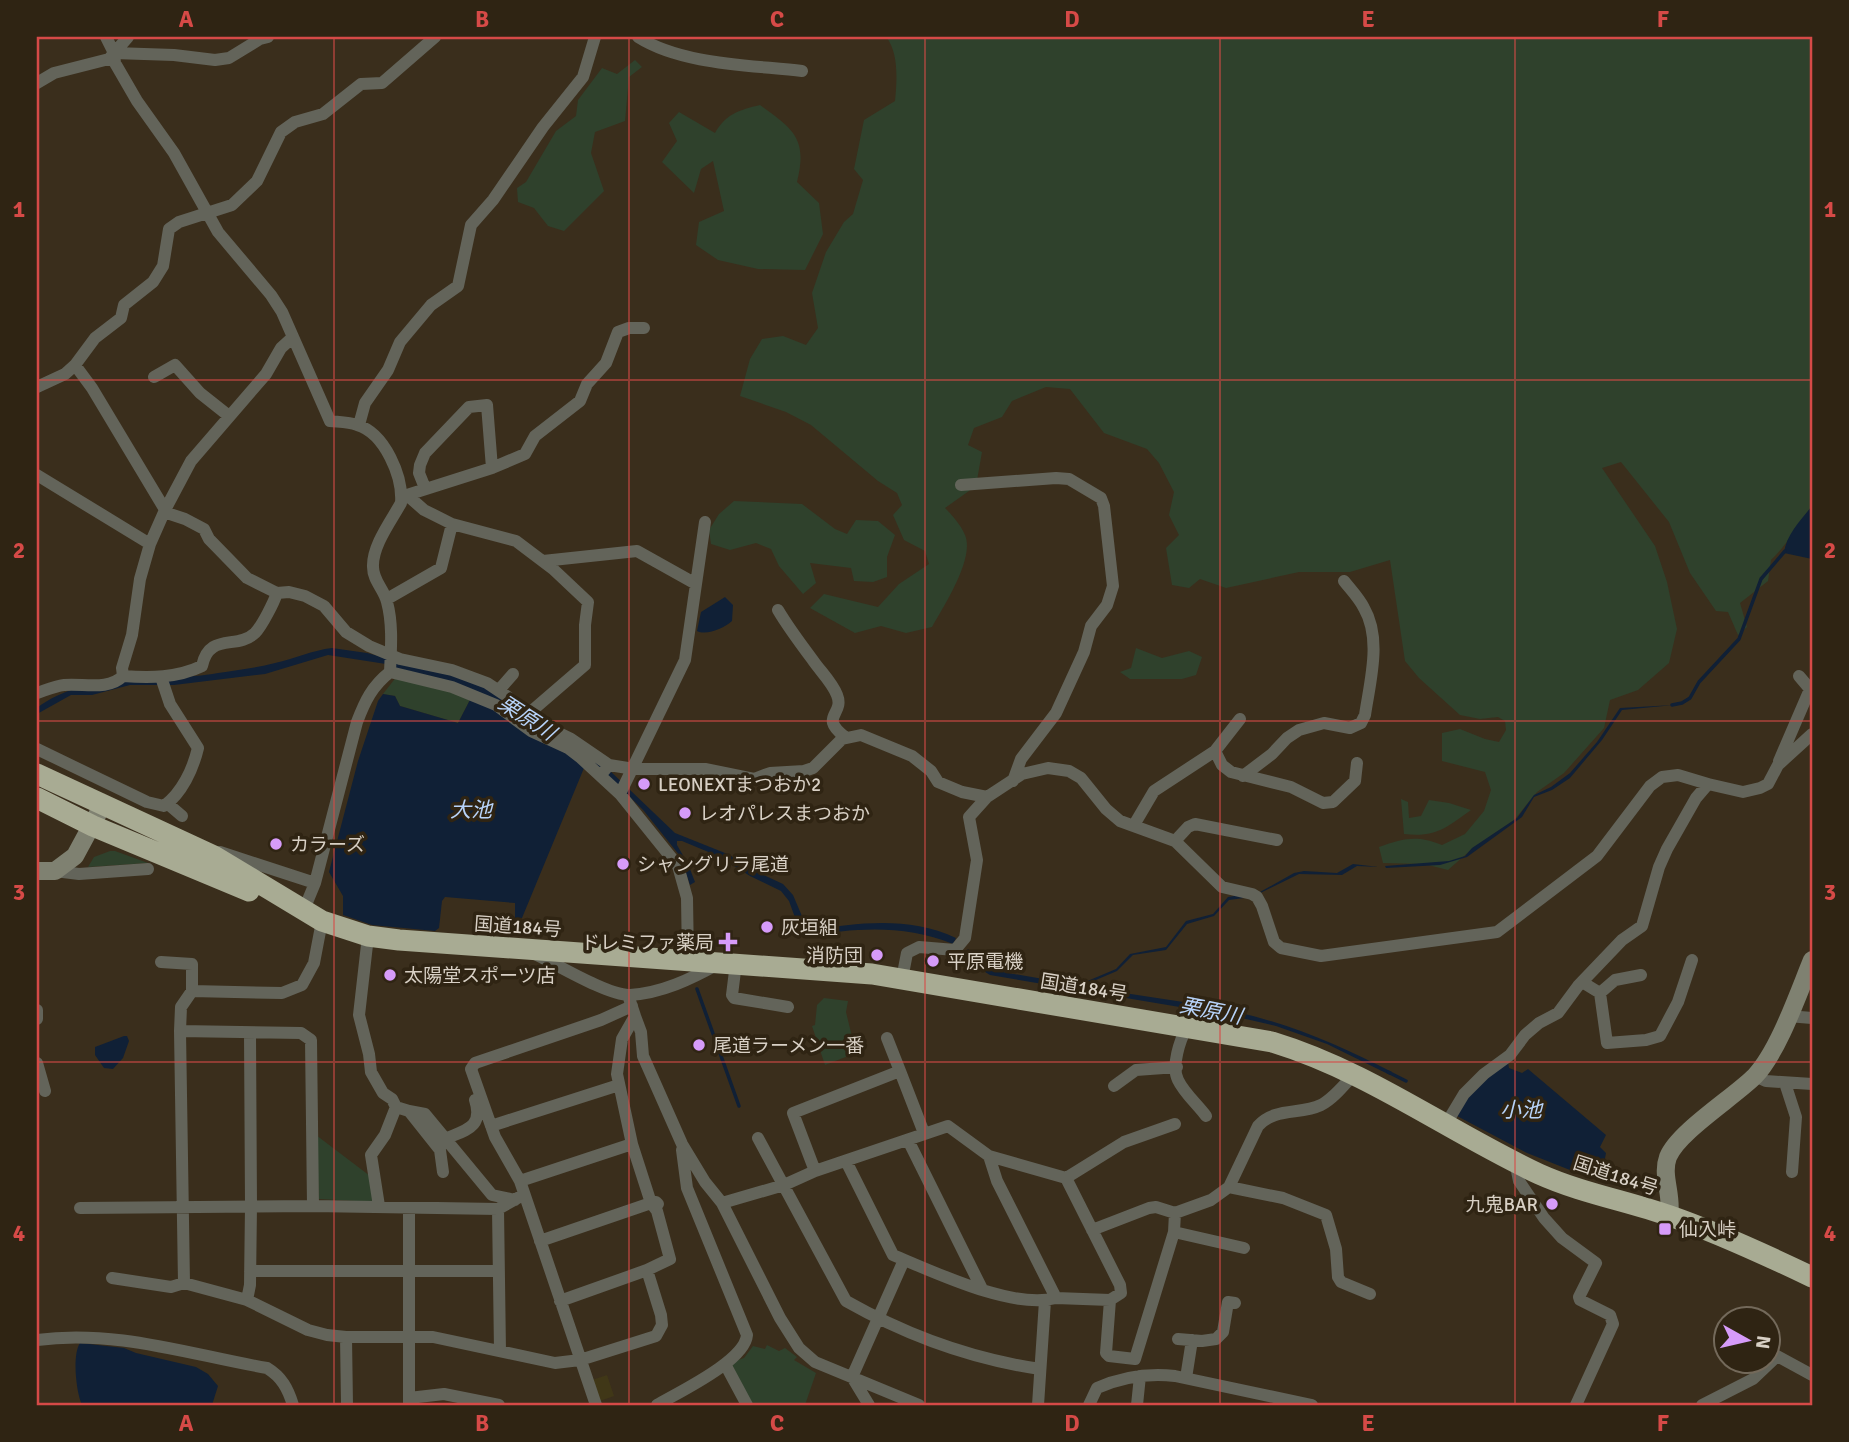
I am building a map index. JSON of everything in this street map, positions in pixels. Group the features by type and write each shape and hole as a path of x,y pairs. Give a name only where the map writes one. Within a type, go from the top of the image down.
{"highway":[{"name":"国道184号","path":"37,774 214,856 313,917"},
{"name":"国道184号","path":"37,797 93,826 279,904 368,936 838,970 1272,1042 1311,1054 1353,1074 1553,1179 1669,1216 1732,1240 1812,1277"}],"street":[{"path":"106,37 114,53 115,63 137,101 174,153 208,214 233,251 282,312 330,421 359,425 377,438 405,494 424,510 452,524 516,541 573,586 588,602 584,631 585,665 527,715"},
{"path":"37,83 54,73 109,59 128,37"},
{"path":"114,53 174,55 215,60 229,58 268,37"},
{"path":"37,387 65,374 75,365 95,338 121,318 124,305 153,282 163,266 169,229 179,222 232,205 257,181 281,132 295,122 323,114 361,84 382,83 435,37"},
{"path":"359,425 365,403 388,370 400,342 431,306 458,286 471,225 493,200 543,127 583,77 595,37"},
{"path":"638,37 649,44 678,54 727,63 802,71"},
{"path":"192,991 282,993 302,985 314,963 315,884 357,722 366,699 391,662 387,599 376,583 374,555 405,494 492,468 525,454 535,436 580,401 587,384 606,363 618,332 629,328 644,328"},
{"path":"37,693 60,685 96,686 119,681 123,676 122,668 132,635 140,579 150,544 165,510 191,461 265,374 281,348 292,338"},
{"path":"75,365 92,388 167,513 204,529 209,539 247,578 277,593 289,592 305,596 324,606 356,640 391,662 485,699 531,731 568,748 605,770 705,769 754,779 770,773 813,768 845,737 861,735 901,752 923,765 938,782 962,792 986,797"},
{"path":"154,377 175,365 200,393 229,416"},
{"path":"425,488 419,473 425,453 469,407 487,405 492,468"},
{"path":"37,475 150,544"},
{"path":"961,485 1056,478 1069,480 1101,498 1104,506 1113,586 1107,605 1091,626 1080,663 1056,713 1021,759 1013,781"},
{"path":"623,790 685,660 705,522"},
{"path":"387,599 441,568 452,524"},
{"path":"543,561 637,551 696,584"},
{"path":"1243,775 1299,730 1324,723 1350,729 1361,723 1365,715 1374,653 1372,632 1365,609 1344,581"},
{"path":"123,676 162,681 202,666 204,658 214,646 244,639 256,632 277,593"},
{"path":"778,610 836,693 838,700 832,723 845,737"},
{"path":"391,662 400,659 452,670 499,690 527,715 571,738 605,770 623,790 678,866 687,898 688,960"},
{"path":"499,690 513,674"},
{"path":"902,979 907,953 914,948 955,950 965,938 977,860 969,817 986,797 1022,774 1048,768 1069,771 1081,778 1120,821 1175,841 1222,887 1255,896 1262,906 1274,942 1280,948 1321,956 1497,932 1597,856 1650,786 1662,777 1678,775 1748,793 1768,784 1810,689 1799,676"},
{"path":"37,749 147,802 164,806 168,804 181,788 194,764 198,748 170,704 162,681"},
{"path":"1134,825 1154,791 1214,751 1240,719"},
{"path":"1777,765 1812,734"},
{"path":"1214,751 1222,765 1231,772 1291,787 1323,803 1333,802 1355,780 1357,763"},
{"path":"1446,1124 1464,1094 1484,1074 1510,1055 1525,1035 1539,1023 1558,1013 1582,982 1622,940 1642,926 1659,867 1696,798 1708,784"},
{"path":"168,804 183,816"},
{"path":"55,871 75,856 102,806"},
{"path":"1175,841 1188,827 1195,824 1278,840"},
{"path":"214,856 222,851 315,884"},
{"path":"37,871 79,874 148,869"},
{"path":"368,936 359,1015 371,1072 383,1093 392,1099 440,1150 443,1172"},
{"path":"526,949 632,1006 641,1032 643,1056 682,1144 705,1182 722,1203 779,1318 799,1348 815,1362 919,1405"},
{"path":"1600,993 1607,1043 1646,1040 1660,1036 1678,1002 1692,960"},
{"path":"1669,1216 1672,1202 1666,1167 1673,1148 1755,1076 1788,1016 1812,960"},
{"path":"161,962 192,964 192,991 181,1007 180,1031 184,1283"},
{"path":"596,1405 540,1241 519,1198 520,1181 495,1137 471,1069 475,1063 601,1020 729,963 734,998 788,1007"},
{"path":"1600,993 1615,980 1641,975"},
{"path":"1582,982 1600,993"},
{"path":"560,1301 670,1259 657,1211 651,1203 632,1144 617,1074 622,1039 632,1006"},
{"path":"37,1010 37,1019"},
{"path":"1788,1016 1812,1018"},
{"path":"1187,1027 1180,1040 1176,1073 1179,1082 1206,1116"},
{"path":"180,1031 301,1033 311,1040 313,1206"},
{"path":"247,1300 251,1206 250,1034"},
{"path":"887,1038 923,1133"},
{"path":"37,1063 45,1091"},
{"path":"1114,1086 1136,1070 1177,1066"},
{"path":"815,1171 793,1113 901,1071"},
{"path":"1092,1230 1149,1208 1156,1207 1175,1213 1211,1200 1229,1187 1265,1118 1320,1105 1332,1098 1353,1074"},
{"path":"1755,1076 1766,1081 1812,1084"},
{"path":"1786,1083 1796,1117 1792,1172"},
{"path":"491,1126 619,1085"},
{"path":"445,1139 471,1127 475,1122 478,1113 471,1093"},
{"path":"402,1109 425,1114 492,1195 519,1198"},
{"path":"379,1206 371,1155 402,1109"},
{"path":"1066,1178 1124,1142 1175,1124"},
{"path":"722,1203 784,1185 815,1171 948,1126 989,1156 1066,1178 1120,1285 1121,1293 1110,1300 1051,1299 982,1289 963,1284 893,1255 846,1161"},
{"path":"758,1138 846,1301 878,1318 953,1349 1002,1363 1040,1369"},
{"path":"908,1140 982,1289"},
{"path":"520,1181 632,1144"},
{"path":"657,1405 725,1364 738,1353 747,1340 687,1188 682,1144"},
{"path":"989,1156 997,1181 1051,1299 1040,1369 1038,1405"},
{"path":"1515,1161 1519,1181 1544,1218 1562,1238 1596,1263 1580,1300 1611,1315 1613,1324 1576,1405"},
{"path":"1229,1187 1283,1198 1326,1215 1336,1250 1338,1276 1342,1282 1370,1294"},
{"path":"80,1208 379,1206 498,1209 519,1198"},
{"path":"540,1241 656,1202 665,1212 673,1234"},
{"path":"409,1208 409,1402 444,1394 499,1405"},
{"path":"498,1209 500,1351"},
{"path":"1110,1300 1106,1353 1109,1356 1135,1359 1174,1232 1175,1213"},
{"path":"1174,1232 1244,1248"},
{"path":"852,1377 904,1260"},
{"path":"112,1278 171,1287 184,1283 198,1289 247,1300 308,1330 346,1338 433,1337 555,1363 580,1360 656,1336 662,1325 662,1315 647,1270"},
{"path":"250,1271 498,1271"},
{"path":"1185,1378 1185,1340 1216,1339 1223,1332 1228,1302 1236,1303"},
{"path":"37,1340 66,1336 150,1344 268,1368 278,1375 293,1405"},
{"path":"346,1338 347,1405"},
{"path":"1702,1405 1753,1378 1777,1356 1812,1376"},
{"path":"725,1364 747,1405"},
{"path":"1089,1405 1097,1388 1153,1373 1312,1405"},
{"path":"1137,1405 1140,1376"},
{"path":"852,1377 869,1405"}],"green space":[{"path":"886,37 1812,37 1812,506 1771,560 1768,581 1740,603 1747,627 1738,635 1728,612 1716,611 1690,573 1669,522 1621,462 1602,468 1655,546 1667,582 1677,629 1669,663 1638,690 1610,700 1604,728 1564,773 1537,792 1514,820 1473,848 1448,870 1424,864 1383,863 1379,847 1410,839 1442,845 1465,834 1484,811 1491,790 1485,772 1442,761 1442,733 1460,729 1499,742 1506,730 1505,721 1498,717 1480,719 1460,715 1419,678 1405,661 1390,560 1350,572 1299,572 1226,588 1200,579 1189,588 1172,585 1166,548 1179,535 1169,515 1174,492 1159,463 1147,449 1104,433 1070,389 1046,387 1012,401 1002,417 974,428 968,445 982,452 976,486 945,508 965,535 966,556 957,582 932,627 906,633 881,626 855,633 810,608 824,594 878,607 899,584 929,564 925,551 904,540 893,515 902,505 897,493 878,481 811,425 786,412 740,396 750,359 762,339 783,336 806,345 818,328 812,293 826,252 844,222 853,214 863,180 854,169 864,120 895,101 895,59"},
{"path":"635,60 642,67 629,77 625,121 595,132 591,153 604,191 564,231 548,226 534,208 518,202 517,188 526,182 556,131 576,116 578,100 602,68 617,74"},
{"path":"760,105 795,136 800,155 797,182 819,203 823,234 805,270 758,269 718,260 696,245 699,222 724,211 713,161 701,169 694,193 662,162 677,141 669,123 679,112 715,133 724,121 734,114"},
{"path":"734,501 802,504 835,529 847,534 856,520 878,521 895,535 887,557 887,577 873,582 854,581 851,568 810,563 816,583 803,594 779,566 771,549 756,543 730,550 711,544 709,530 719,514"},
{"path":"1136,648 1162,658 1189,651 1202,657 1196,675 1182,679 1130,679 1120,672 1131,668"},
{"path":"397,676 472,696 458,723 400,706 395,696 383,694"},
{"path":"1401,799 1408,802 1409,818 1421,816 1429,800 1471,810 1433,833 1404,834"},
{"path":"110,851 148,863 88,867 94,857"},
{"path":"824,998 848,1001 846,1012 856,1053 825,1065 812,1026 815,1025 817,1005"},
{"path":"316,1135 374,1179 374,1202 319,1199"},
{"path":"767,1345 779,1351 785,1348 797,1357 794,1360 816,1373 805,1405 753,1405 732,1367 732,1362 744,1358 753,1346 765,1349"}],"sand":[{"path":"607,1375 614,1396 600,1401 592,1380"}],"water":[{"path":"1812,506 1812,559 1784,553 1791,534"},
{"path":"725,597 733,605 732,621 705,633 697,631 701,612"},
{"path":"332,648 367,653 480,683 607,768 675,833 730,855 746,867 783,884 793,895 810,930 884,923 920,926 956,938 953,944 917,933 880,930 806,936 801,934 789,901 781,891 718,856 677,841 695,882 690,885 680,856 644,811 614,781 516,716 386,664 328,655 265,674 174,685 130,685 92,695 71,695 37,714 37,708 57,696 100,683 246,669"},
{"name":"大池","path":"383,694 395,696 400,706 458,723 472,696 568,751 584,768 522,918 515,918 515,903 445,897 442,901 439,928 435,931 372,925 343,915 343,896 329,872 358,761 378,701"},
{"path":"1674,705 1622,710 1602,740 1570,778 1552,790 1534,797 1522,817 1467,857 1440,865 1386,868 1385,866 1449,861 1465,856 1472,848 1517,818 1534,795 1570,773 1597,742 1620,708"},
{"path":"1353,864 1379,867 1357,866 1342,875 1299,874 1252,897 1229,900 1214,916 1187,924 1166,950 1133,955 1117,971 1084,985 1232,1011 1271,1021 1341,1048 1392,1072 1390,1075 1327,1044 1276,1026 1233,1016 990,975 977,967 965,953 968,949 991,970 1078,985 1116,969 1130,954 1166,947 1186,921 1213,914 1228,897 1260,892 1294,873 1337,873"},
{"path":"127,1036 129,1041 123,1058 113,1069 104,1068 95,1055 95,1047"},
{"name":"小池","path":"1508,1062 1509,1068 1522,1073 1528,1069 1606,1135 1600,1147 1606,1153 1602,1174 1578,1170 1575,1172 1527,1153 1457,1116 1472,1088"},
{"path":"80,1343 124,1348 196,1367 208,1374 218,1386 212,1405 82,1405 76,1374 76,1356"}],"waterway":[{"path":"1672,705 1690,698 1699,682 1739,639 1761,579 1785,551"},
{"path":"697,989 739,1106"},
{"name":"栗原川","path":"1388,1072 1406,1081"}],"place":[{"name":"LEONEXTまつおか2","path":"644,784"},
{"name":"レオパレスまつおか","path":"685,813"},
{"name":"カラーズ","path":"276,844"},
{"name":"シャングリラ尾道","path":"623,864"},
{"name":"灰垣組","path":"767,927"},
{"name":"ドレミファ薬局","path":"728,942"},
{"name":"消防団","path":"877,955"},
{"name":"平原電機","path":"933,961"},
{"name":"太陽堂スポーツ店","path":"390,975"},
{"name":"尾道ラーメン一番","path":"699,1045"},
{"name":"九鬼BAR","path":"1552,1204"},
{"name":"仙入峠","path":"1665,1229"}]}
